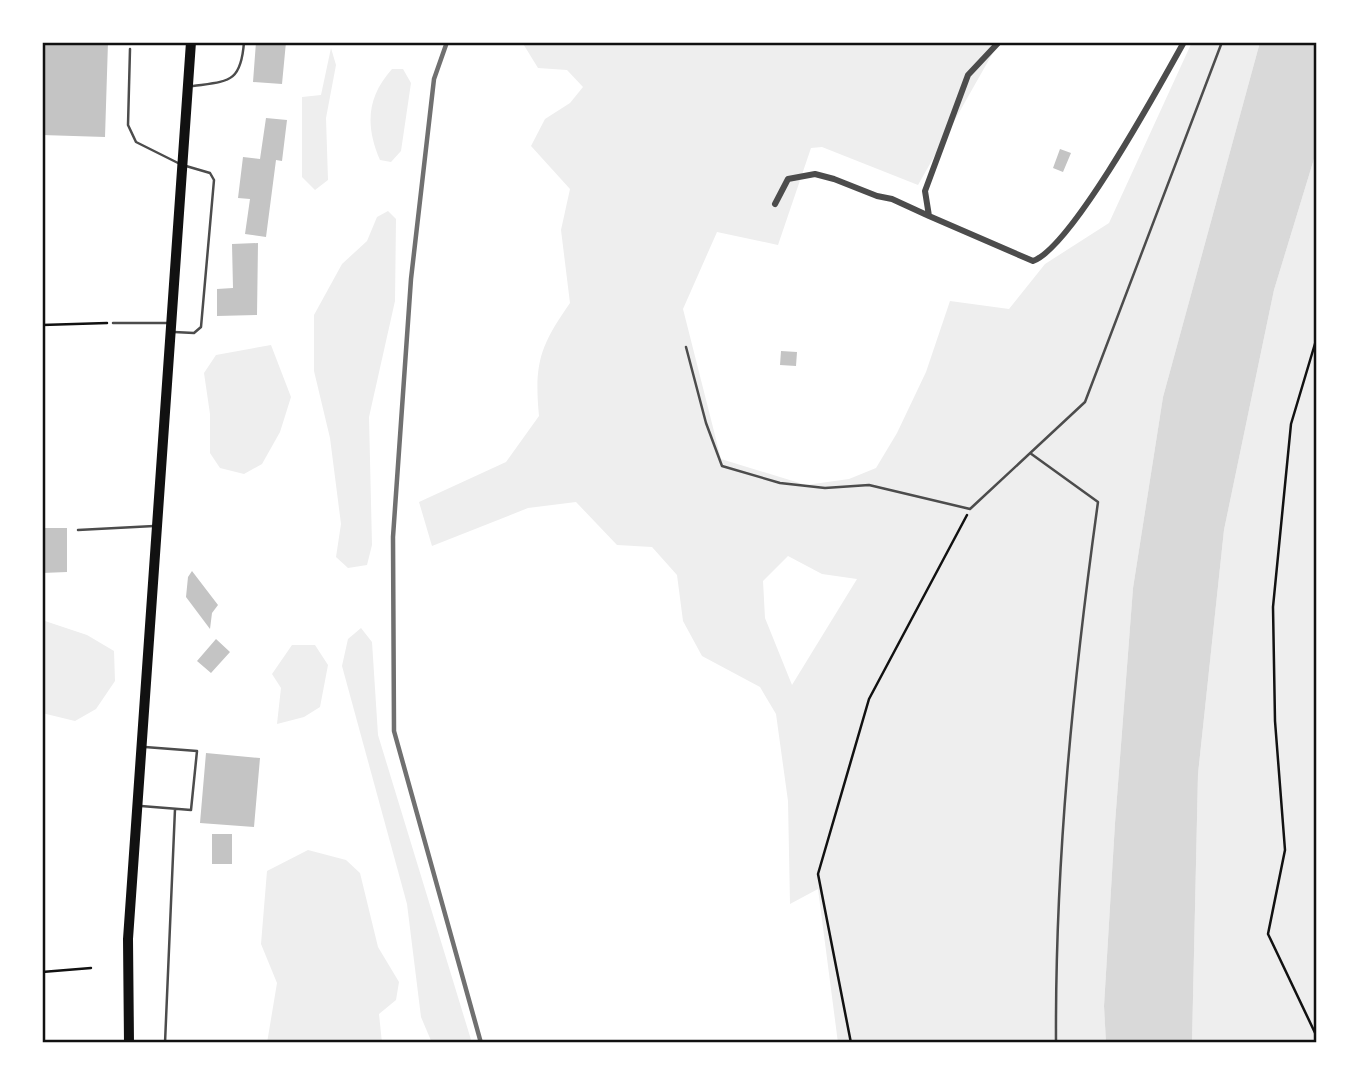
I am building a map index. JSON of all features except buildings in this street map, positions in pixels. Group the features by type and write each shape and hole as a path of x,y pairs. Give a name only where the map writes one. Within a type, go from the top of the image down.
{"main road":[{"path":"129,1043 128,946 191,42"}],"street":[{"path":"929,216 925,191 968,75 999,42"},
{"path":"775,204 788,179 815,174 892,198 1033,261 1044,257 1069,230 1105,177 1184,42"}],"lane":[{"path":"188,86 229,81 242,64 244,42"},
{"path":"687,347 706,424 722,466 780,483 825,488 869,485 971,509 1085,402 1222,42"},
{"path":"113,323 171,327 194,333 201,327 214,180 209,173 156,155 136,142 128,125 130,49"},
{"path":"1030,453 1097,502 1082,620 1059,855 1056,1043"},
{"path":"78,530 157,526"},
{"path":"138,806 191,810 197,751 142,747"},
{"path":"165,1043 175,809"}],"path":[{"path":"42,325 113,323"},
{"path":"1317,337 1291,424 1273,607 1275,721 1285,850 1268,934 1317,1037"},
{"path":"851,1043 818,874 869,699 971,509"},
{"path":"42,972 92,968"}],"shaded area":[{"path":"522,42 999,42 918,185 822,147 811,148 778,245 717,232 683,309 721,459 806,485 849,479 876,468 897,433 926,372 950,301 1009,309 1045,264 1109,223 1192,42 1260,42 1163,397 1133,588 1104,1006 1106,1043 838,1043 818,889 790,904 788,801 776,714 760,687 702,656 683,621 677,575 652,547 617,545 576,502 528,508 432,546 419,502 506,462 539,416 538,382 541,356 552,331 570,303 561,230 570,189 531,146 545,119 570,103 583,87 567,70 538,68","holes":["788,556 822,574 857,579 792,685 765,618 763,581"]},
{"path":"1260,42 1317,42 1317,149 1274,290 1224,530 1198,774 1192,1043 1106,1043 1104,1006 1133,588 1163,397"},
{"path":"331,48 336,65 326,118 328,180 315,190 302,177 302,97 321,95"},
{"path":"392,69 403,69 411,83 401,151 391,162 380,160 372,135 371,112 377,90"},
{"path":"1317,149 1317,1043 1192,1043 1198,774 1224,530 1274,290"},
{"path":"388,211 396,219 395,301 369,417 372,545 367,565 348,568 336,557 341,524 330,438 314,371 314,315 342,264 367,241 377,217"},
{"path":"271,345 291,397 280,432 262,464 244,474 220,468 210,453 210,414 204,373 216,355"},
{"path":"42,620 87,635 114,651 115,681 96,709 75,721 42,713"},
{"path":"361,628 372,642 378,735 472,1043 432,1043 421,1017 407,904 342,666 348,639"},
{"path":"292,645 315,645 328,665 320,707 304,717 277,724 281,688 272,674"},
{"path":"308,850 346,860 360,873 378,947 399,982 396,1000 379,1014 382,1043 267,1043 277,983 261,944 267,871"}],"railway":[{"path":"447,42 434,79 411,279 393,537 394,731 481,1043"}]}
